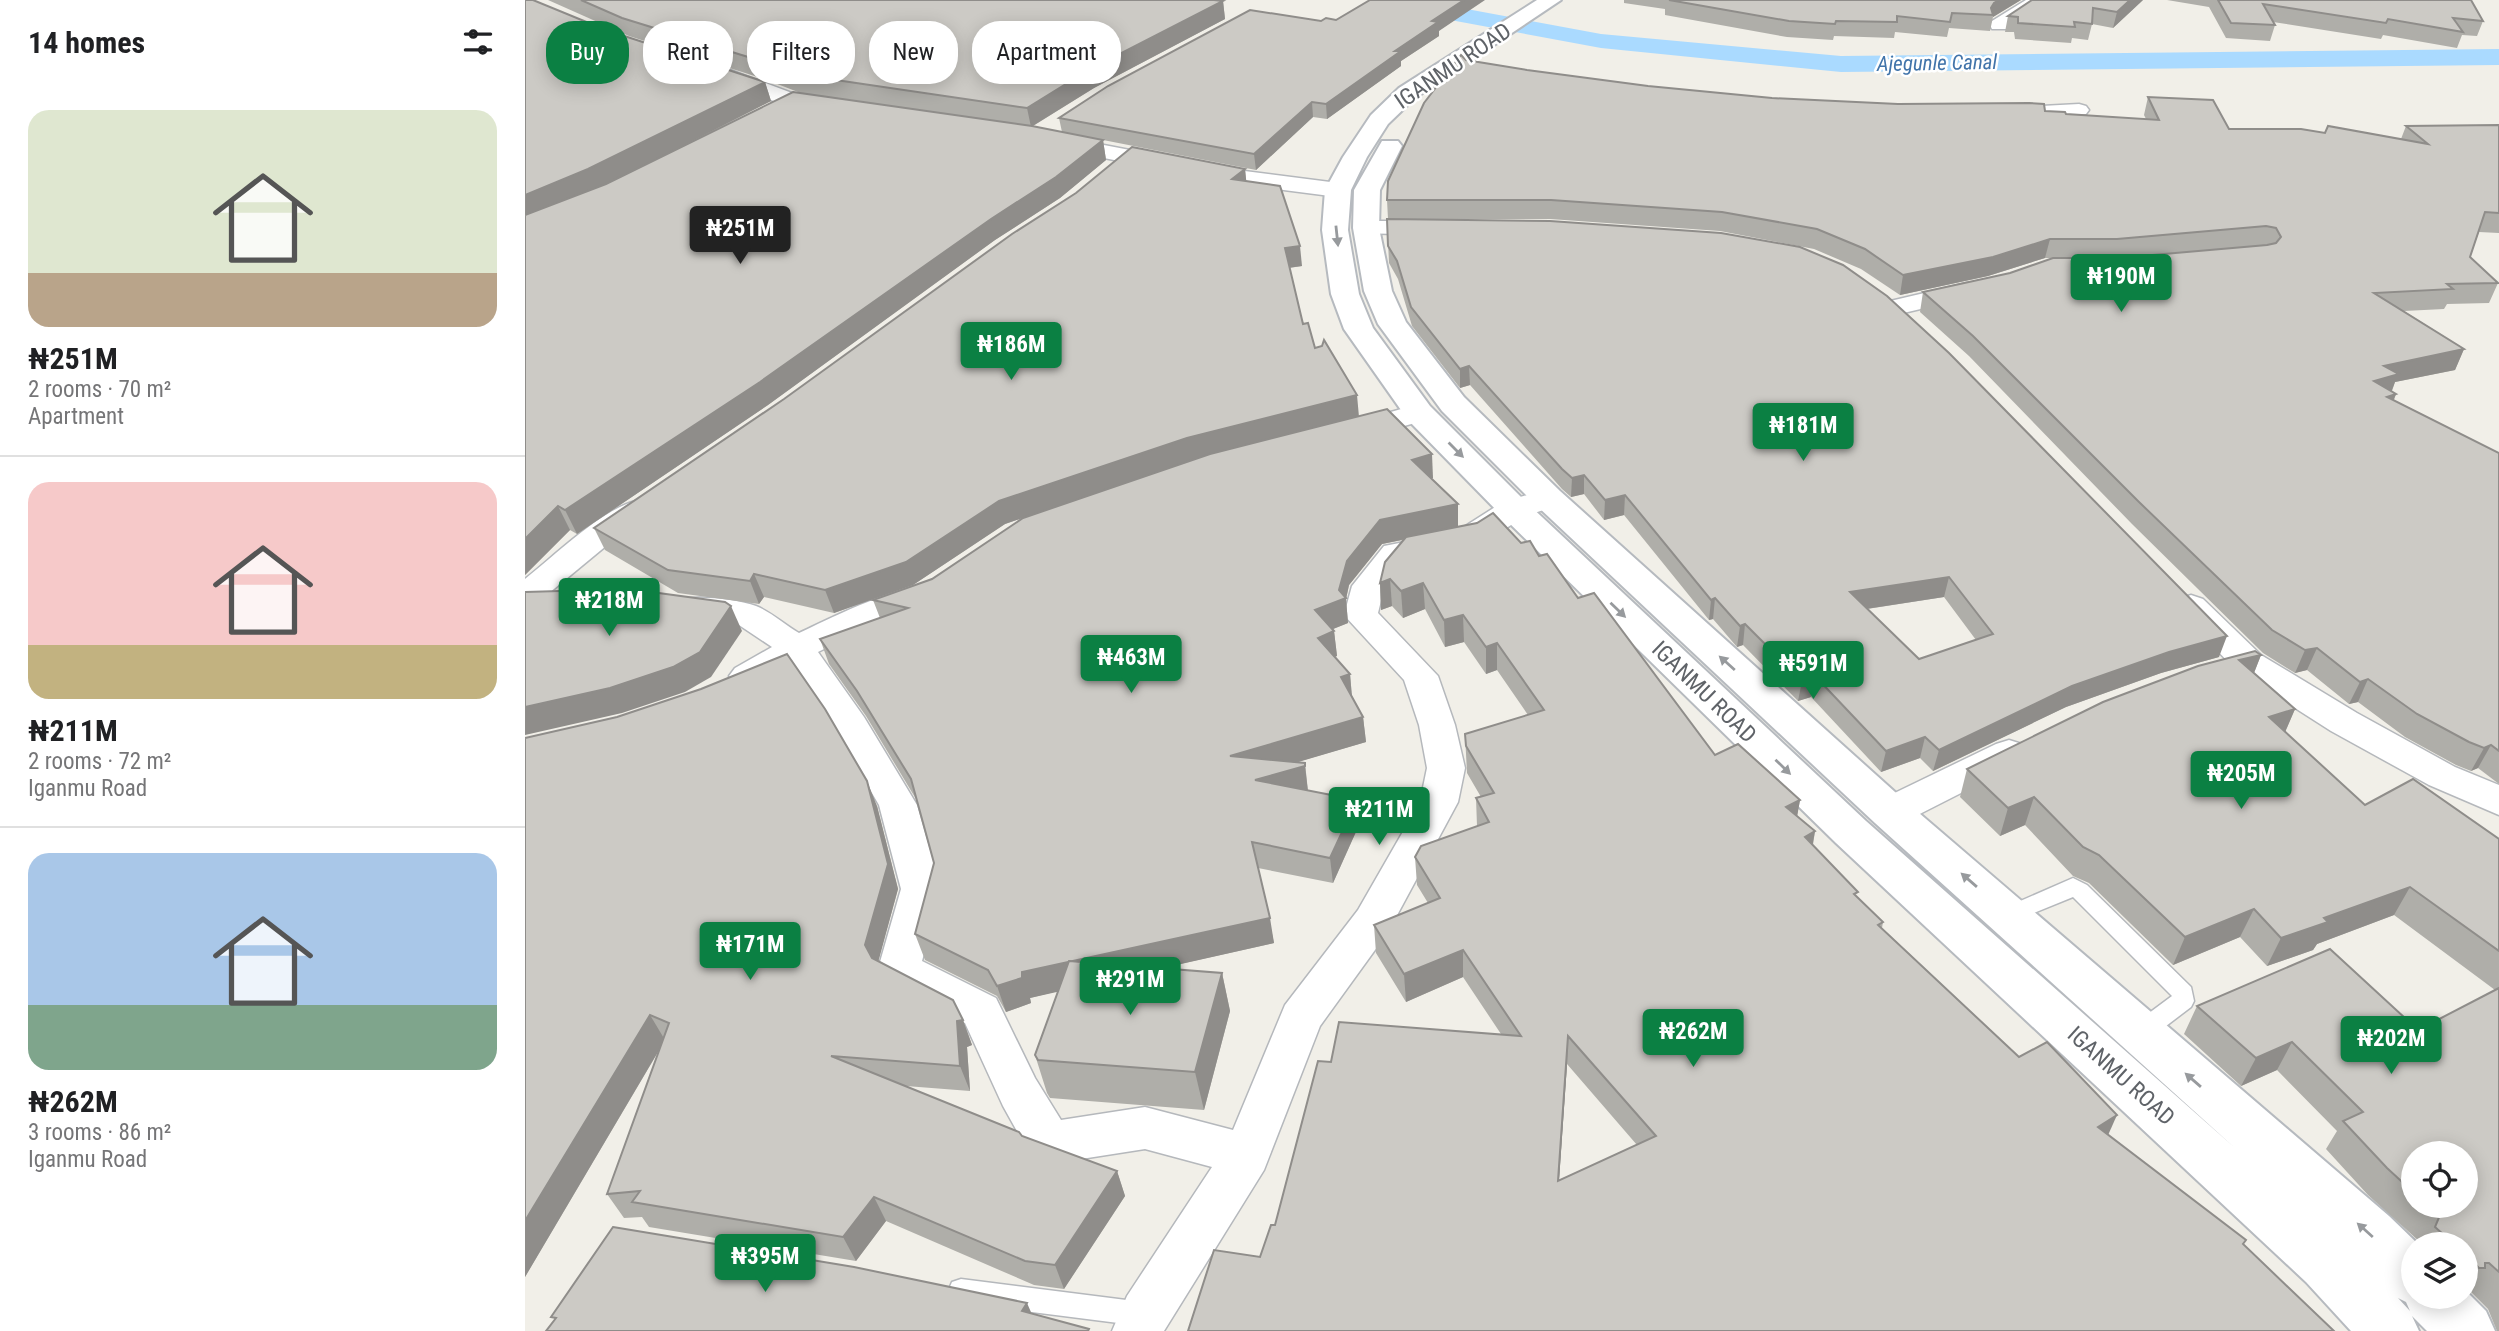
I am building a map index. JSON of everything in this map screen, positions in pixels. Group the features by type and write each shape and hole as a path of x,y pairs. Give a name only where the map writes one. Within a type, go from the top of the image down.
{"main road":[{"name":"IGANMU ROAD","path":"1557,2 1479,56 1431,97 1405,123 1367,190 1366,228 1378,290 1392,324 1531,503 1851,832 2326,1264 2390,1331"},
{"name":"IGANMU ROAD","path":"1479,56 1428,78 1379,120 1338,190 1335,230 1345,294 1359,329 1419,413 1531,503 2009,915 2370,1234 2401,1266"},
{"path":"2444,1309 2466,1331"}],"street":[{"path":"1999,25 2038,0"},
{"path":"733,77 795,101 848,110"},
{"path":"773,112 795,101"},
{"path":"1993,114 2079,110"},
{"path":"1058,123 1036,137 1229,176 1338,190"},
{"path":"1099,181 1128,157"},
{"path":"1366,228 1454,228"},
{"path":"1921,331 1884,299 1996,285"},
{"path":"1319,440 1419,413"},
{"path":"525,596 601,534 652,499"},
{"path":"1142,1323 1247,1155 1301,1018 1373,921 1439,803 1446,768 1437,725 1420,676 1361,615 1368,586 1395,553 1466,540 1531,503"},
{"path":"721,691 859,618 926,594 949,579"},
{"path":"2175,589 2249,663 2344,722 2442,776 2499,801"},
{"path":"525,603 562,601"},
{"path":"664,604 745,614 797,649 851,726 898,806 921,888 899,969 981,1011 1019,1092 1049,1143 1145,1128 1247,1155"},
{"path":"2212,673 2249,663"},
{"path":"1890,812 2036,740"}],"lane":[{"path":"2009,915 2073,886 2080,891 2183,993 2183,1001 2140,1033"},
{"path":"933,1287 1142,1323"}],"building":[{"path":"525,0 533,0 584,21 546,21 546,84 629,84 629,38 643,42 643,84 733,84 733,72 747,76 747,84 761,84 588,169 525,195"},
{"path":"581,0 1223,1 1121,53 1121,21 972,21 972,84 1066,84 1027,108 855,83 855,21 747,21 747,57 733,52 733,21 643,21 643,24"},
{"path":"1370,0 1464,0 1432,21 1438,22 1395,51 1401,51 1326,104 1312,102 1254,154 1059,118 1108,86 1121,84 1121,79 1250,10 1321,21 1326,18 1336,20"},
{"path":"1669,0 1999,0 1991,8 1993,15 1952,13 1950,22 1897,16 1897,22 1836,21 1835,24 1789,21"},
{"path":"2032,0 2130,0 2117,12 2093,8 2092,24 2074,22 2075,27 2018,23 2018,17 2008,16"},
{"path":"2218,0 2471,0 2483,21 2453,18 2463,32 2388,19 2386,23 2263,4 2275,25 2231,23"},
{"path":"1461,55 1466,60 1527,70 1648,86 1772,98 1898,104 2029,103 2044,104 2045,111 2066,114 2159,120 2148,97 2213,100 2229,129 2301,129 2325,133 2328,126 2428,144 2406,126 2499,125 2499,213 2485,212 2470,257 2498,283 2447,284 2453,289 2374,293 2464,349 2384,366 2399,374 2374,381 2396,394 2387,397 2499,453 2499,751 2491,745 2484,748 2469,742 2417,714 2368,679 2360,682 2317,648 2305,650 2272,630 1973,336 1923,292 2010,273 2053,258 2118,258 2267,245 2276,243 2281,237 2276,228 2266,226 2117,239 2050,239 1993,257 1903,275 1865,249 1817,229 1722,212 1551,200 1387,200 1388,181 1424,103"},
{"path":"793,92 1032,126 1103,140 1056,177 991,219 760,382 565,510 558,506 525,539 525,215 606,184"},
{"path":"1132,147 1245,169 1232,179 1280,186 1300,246 1285,248 1303,324 1308,323 1315,348 1322,346 1324,340 1357,395 1187,438 999,501 906,562 825,590 754,574 750,581 668,570 594,528 784,399 1012,234 1076,193"},
{"path":"1387,219 1550,221 1721,233 1800,247 1843,265 1887,296 1949,353 2227,636 2169,652 2072,686 1939,750 1925,737 1886,751 1815,676 1802,681 1745,624 1740,626 1715,598 1711,600 1625,495 1605,500 1584,475 1572,478 1469,366 1460,369 1411,307 1397,261 1388,246","holes":["1949,577 1993,634 1919,659 1850,592"]},
{"path":"1387,409 1432,454 1412,460 1458,504 1380,520 1347,561 1339,590 1346,598 1315,610 1334,631 1318,638 1350,674 1341,677 1363,717 1230,756 1305,763 1305,766 1255,780 1357,800 1330,858 1252,842 1270,918 1022,972 1022,978 997,986 988,970 915,934 934,863 911,779 857,691 820,639 908,608 873,600 932,579 1023,518 1210,454"},
{"path":"1493,513 1521,543 1530,541 1539,556 1547,554 1578,598 1594,593 1715,755 1738,744 1800,800 1786,807 1815,831 1805,837 1858,892 1854,894 1883,922 1878,925 2019,1057 2047,1042 2117,1115 2098,1127 2246,1240 2243,1244 2334,1331 1188,1331 1214,1250 1260,1257 1271,1225 1275,1225 1318,1061 1331,1062 1339,1022 1521,1036 1463,950 1404,974 1374,925 1440,898 1415,857 1421,846 1489,822 1476,798 1494,793 1466,746 1465,734 1544,710 1497,643 1486,647 1463,615 1444,620 1423,583 1401,591 1390,579 1380,583 1385,562 1406,537 1477,523","holes":["1568,1036 1656,1136 1558,1181"]},
{"path":"629,589 725,602 731,606 700,652 673,667 610,688 525,707 525,592"},
{"path":"2255,651 2261,655 2239,660 2295,709 2269,717 2365,805 2413,779 2499,839 2499,951 2410,887 2324,918 2328,922 2281,938 2254,909 2185,937 2099,855 2083,847 2034,797 2008,808 1967,769 2103,702 2198,666"},
{"path":"787,654 825,709 867,781 888,864 865,945 872,958 953,1000 963,1020 957,1021 960,1066 831,1056 1019,1132 1022,1136 1117,1171 1055,1265 1025,1261 874,1197 843,1237 632,1202 640,1191 607,1194 669,1023 650,1015 525,1221 525,738 617,717 701,689"},
{"path":"2330,949 2418,1030 2499,988 2499,1272 2489,1263 2485,1263 2485,1268 2478,1267 2478,1232 2441,1232 2435,1227 2439,1218 2478,1218 2478,1141 2401,1141 2401,1181 2343,1121 2363,1112 2292,1042 2256,1058 2197,1006"},
{"path":"1069,961 1222,973 1195,1072 1038,1060 1035,1055"},
{"path":"613,1227 854,1267 1027,1303 1022,1311 1089,1329 546,1331 556,1318 551,1317"}],"waterway":[{"name":"Ajegunle Canal","path":"1380,0 1601,41 1841,64 2499,57"}]}
